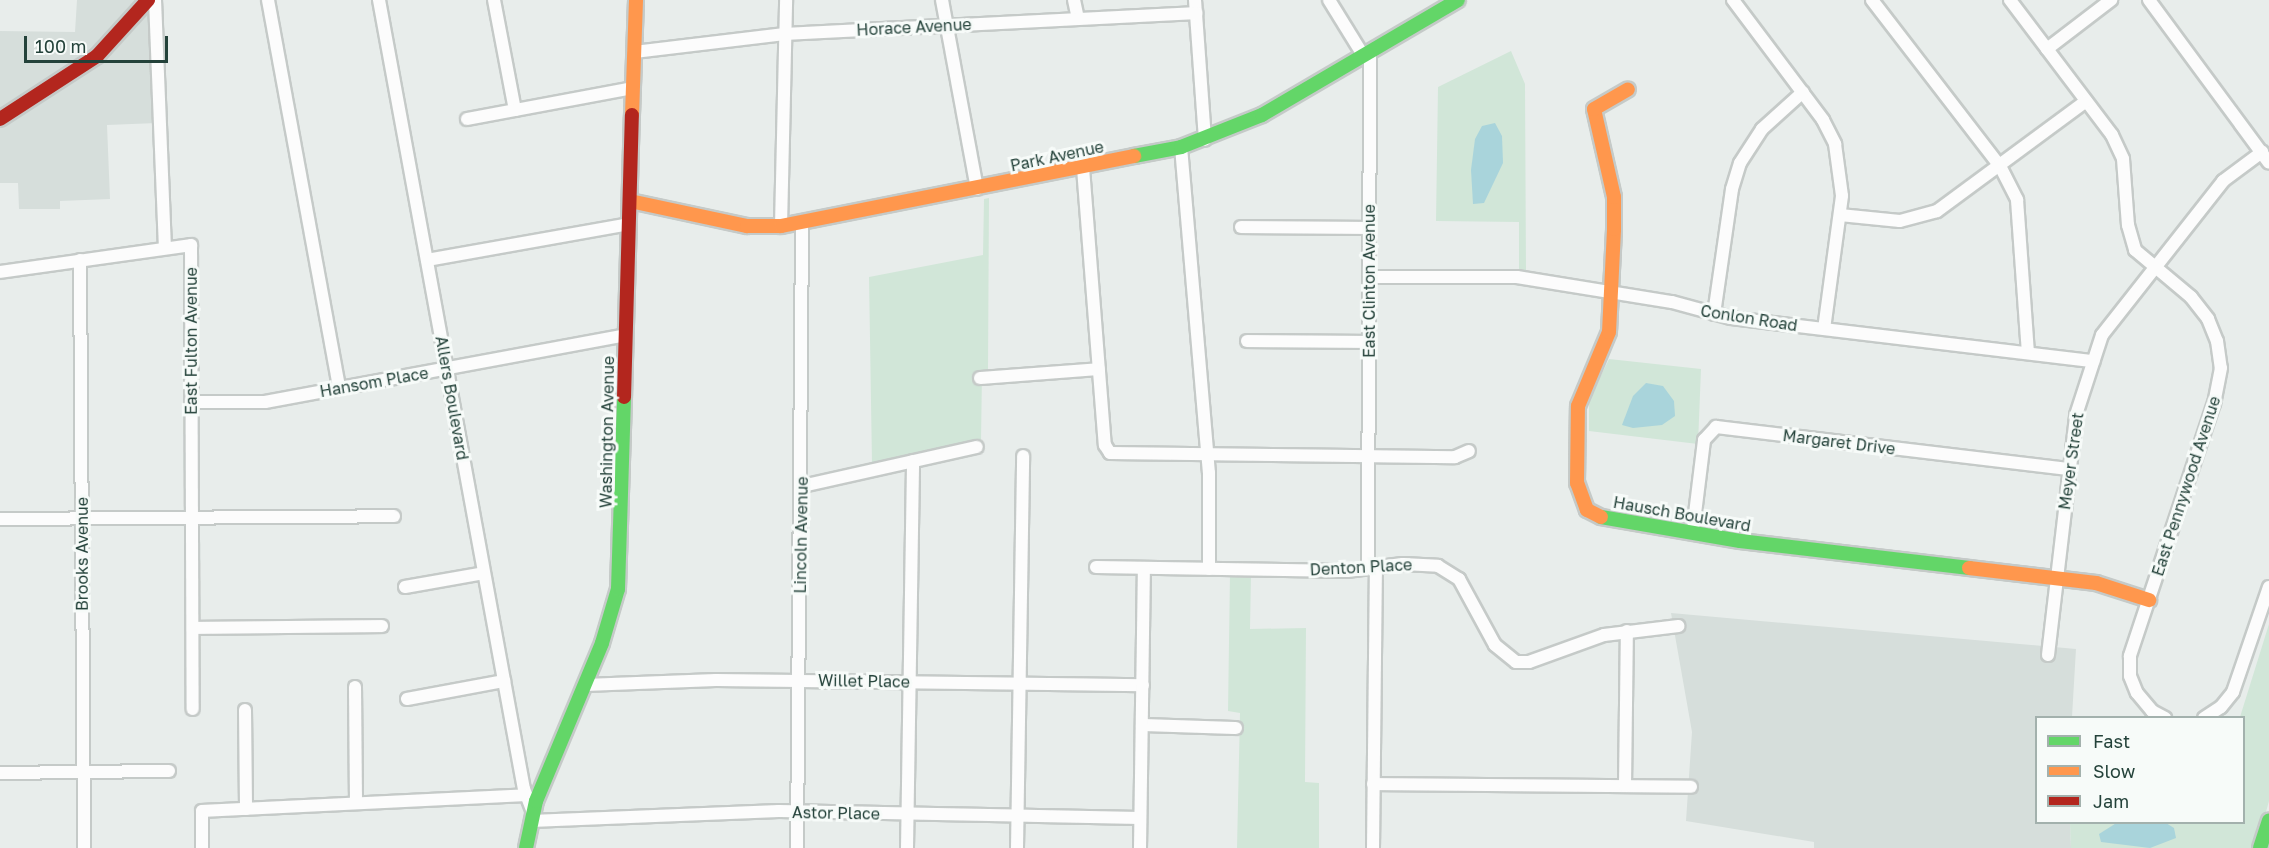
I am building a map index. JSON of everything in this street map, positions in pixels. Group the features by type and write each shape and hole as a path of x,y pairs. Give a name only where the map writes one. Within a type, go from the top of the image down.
{"main road":[{"path":"0,119 97,56 148,0"},
{"name":"Washington Avenue","path":"526,848 532,816 585,685 618,589 636,0"},
{"name":"Park Avenue","path":"630,201 747,226 781,226 1181,147 1205,140 1262,115 1458,0"},
{"name":"Hausch Boulevard","path":"1628,89 1594,109 1614,197 1609,332 1578,406 1578,494 1587,510 1600,517 1693,530 1740,541 2096,583 2149,600"},
{"path":"2260,848 2269,820"}],"street":[{"path":"0,272 165,246 155,0"},
{"path":"268,0 339,388"},
{"name":"Allers Boulevard","path":"379,0 504,681 532,816"},
{"path":"494,0 515,110"},
{"path":"781,226 786,0"},
{"path":"942,0 977,189"},
{"path":"1074,0 1078,19"},
{"path":"1329,0 1366,53"},
{"path":"1733,0 1823,120 1835,144 1842,177 1840,215 1824,329"},
{"path":"1872,0 2000,166 2021,211 2028,353"},
{"name":"East Pennywood Avenue","path":"2010,0 2112,135 2123,159 2131,242 2142,257 2156,265 2191,297 2208,319 2217,341 2221,368 2214,403 2130,656 2130,676 2137,693 2152,711 2163,716"},
{"path":"2047,49 2111,0"},
{"path":"2149,0 2266,157"},
{"path":"1195,6 1205,140"},
{"name":"Horace Avenue","path":"634,52 786,34 1078,19 1195,6"},
{"name":"East Clinton Avenue","path":"1366,53 1370,277 1368,510 1372,567"},
{"path":"467,119 633,88"},
{"path":"1714,314 1732,189 1740,163 1762,129 1803,92"},
{"path":"1840,215 1900,221 1922,217 1952,203 2086,101"},
{"path":"1181,147 1206,456 1209,569"},
{"name":"Meyer Street","path":"2048,655 2076,415 2102,335 2223,181 2266,157"},
{"path":"1083,168 1105,445 1110,453 1206,456 1455,456 1469,451"},
{"name":"Lincoln Avenue","path":"797,848 802,486 802,223"},
{"path":"427,260 629,224"},
{"path":"1241,227 1369,228"},
{"name":"East Fulton Avenue","path":"165,246 191,245 193,709"},
{"name":"Brooks Avenue","path":"80,260 84,848"},
{"name":"Conlon Road","path":"1370,277 1517,277 1612,292 1714,314 2093,361"},
{"name":"Hansom Place","path":"191,402 265,402 626,335"},
{"path":"1248,341 1369,342"},
{"path":"980,378 1099,369"},
{"name":"Margaret Drive","path":"1693,530 1704,440 1716,427 2069,469"},
{"path":"802,486 977,447"},
{"path":"1017,848 1023,456"},
{"path":"907,848 913,461"},
{"path":"0,519 394,516"},
{"name":"Denton Place","path":"1096,567 1347,571 1424,564 1451,572 1465,588 1495,645 1516,662 1529,662 1627,631 1678,626"},
{"path":"1372,567 1373,848"},
{"path":"1140,848 1144,568"},
{"path":"405,587 484,573"},
{"path":"2206,716 2221,707 2233,692 2269,586"},
{"path":"193,628 382,627"},
{"path":"1625,786 1627,631"},
{"name":"Willet Place","path":"585,685 799,680 1143,685"},
{"path":"407,699 504,681"},
{"path":"355,687 356,803"},
{"path":"244,710 246,809"},
{"path":"1142,725 1236,728"},
{"path":"0,773 170,771"},
{"path":"1374,784 1691,787"},
{"path":"202,848 202,811 526,795"},
{"name":"Astor Place","path":"532,816 797,812 1140,818"}],"shaded area":[{"path":"77,0 150,0 157,123 107,125 110,199 60,201 60,209 19,209 18,183 0,183 0,31 75,32"},
{"path":"1671,613 2076,649 2072,716 2035,716 2035,824 2070,824 2071,848 1814,848 1814,842 1686,821 1692,732"}],"green space":[{"path":"1511,51 1525,84 1526,271 1519,270 1519,222 1436,221 1438,87"},
{"path":"989,198 988,371 982,373 981,441 872,464 869,277 983,255 984,199"},
{"path":"1609,359 1701,369 1698,444 1589,431 1589,400"},
{"path":"1230,573 1251,574 1250,629 1306,628 1305,782 1319,783 1319,848 1237,848 1240,713 1228,711"},
{"path":"2269,624 2269,801 2256,848 2071,848 2070,824 2245,824 2245,716 2240,716"}],"water":[{"path":"1495,123 1502,136 1503,163 1484,203 1473,204 1471,170 1475,139 1482,126"},
{"path":"1646,383 1663,386 1674,401 1675,416 1662,425 1633,428 1622,425 1633,396"},
{"path":"2115,824 2168,824 2174,828 2176,838 2150,848 2101,842 2099,834"}],"traffic: fast":[{"path":"1134,156 1181,147 1262,115 1458,0"},
{"path":"526,848 536,801 602,643 618,589 624,397"},
{"path":"1601,517 1740,541 1969,568"},
{"path":"2260,848 2269,820"}],"traffic: slow":[{"path":"632,115 636,0"},
{"path":"1601,517 1587,510 1577,483 1578,406 1609,332 1614,229 1614,197 1594,109 1628,89"},
{"path":"630,201 747,226 781,226 1134,156"},
{"path":"1969,568 2096,583 2149,600"}],"traffic: jam":[{"path":"0,119 97,56 148,0"},
{"path":"624,397 632,115"}]}
